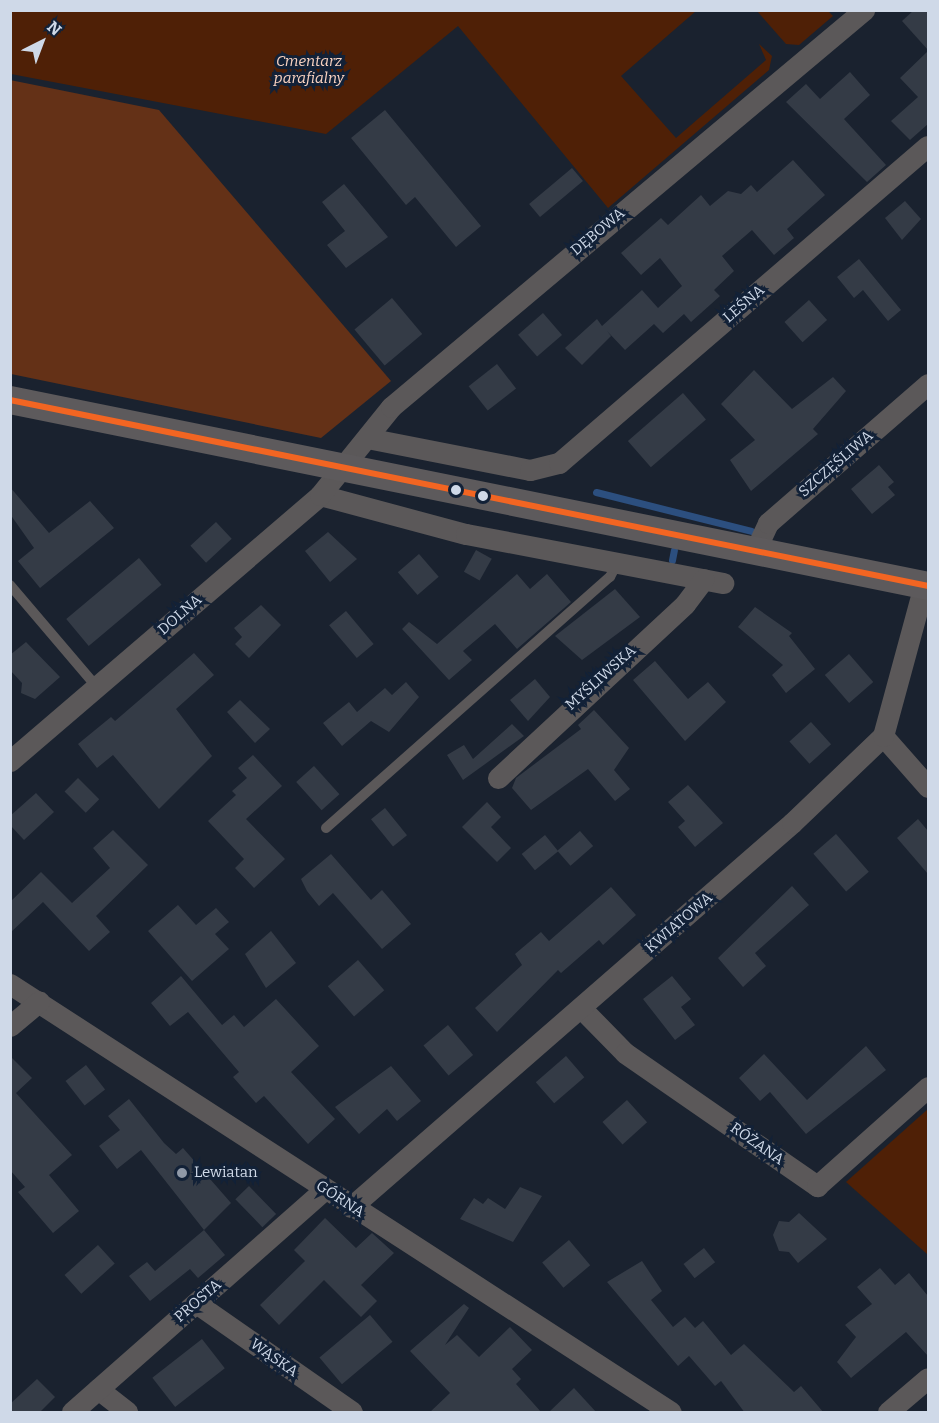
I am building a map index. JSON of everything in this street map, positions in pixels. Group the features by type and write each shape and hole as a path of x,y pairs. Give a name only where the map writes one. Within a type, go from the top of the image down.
{"street":[{"name":"DĘBOWA","path":"346,466 391,407 864,10"},
{"name":"LEŚNA","path":"367,438 530,470 559,463 928,146"},
{"name":"SZCZĘŚLIWA","path":"755,552 768,522 928,384"},
{"path":"10,400 346,466 926,586 883,736 928,787"},
{"name":"DOLNA","path":"10,761 320,495 346,466"},
{"path":"320,495 466,534 618,561"},
{"name":"MYŚLIWSKA","path":"498,778 685,604 714,581 618,561"},
{"name":"KWIATOWA","path":"351,1207 581,1008 883,736"},
{"name":"GÓRNA","path":"10,984 671,1413"},
{"path":"10,1026 39,1002"},
{"name":"RÓŻANA","path":"581,1008 625,1053 817,1186 928,1087"},
{"name":"PROSTA","path":"72,1413 325,1189"},
{"name":"WĄSKA","path":"196,1303 352,1413"},
{"path":"888,1413 928,1378"},
{"path":"98,1389 127,1413"}],"lane":[{"path":"326,828 610,577 618,561"},
{"path":"10,585 96,686"}],"green space":[{"name":"Cmentarz parafialny","path":"10,11 696,11 621,76 676,138 766,60 759,44 772,56 769,70 608,208 458,26 326,134 11,74"},
{"path":"757,11 828,11 833,16 799,45 786,44"},
{"path":"928,1109 928,1253 927,1254 846,1182"}],"shaded area":[{"path":"10,80 159,110 391,381 321,438 11,374"}],"building":[{"path":"914,10 928,10 928,50 902,21"},
{"path":"928,51 928,124 910,140 891,121 918,97 900,78"},
{"path":"850,72 870,95 844,119 886,165 867,182 786,102 806,84 820,99"},
{"path":"385,110 481,226 456,247 415,197 406,205 351,138"},
{"path":"793,160 825,195 787,229 794,238 774,255 752,230 722,256 734,271 714,290 720,296 691,322 684,314 663,333 654,324 625,350 607,331 611,336 582,365 565,348 597,319 602,326 642,290 658,308 682,286 660,258 641,275 621,253 661,218 668,225 701,195 710,206 728,191 741,194 751,185 757,192"},
{"path":"572,168 583,181 540,217 529,204"},
{"path":"344,184 388,237 346,268 327,245 345,231 322,202"},
{"path":"905,201 921,219 902,240 885,218"},
{"path":"859,259 901,310 888,321 863,290 854,298 837,277"},
{"path":"392,298 422,334 385,366 354,329"},
{"path":"809,300 827,320 803,342 784,322"},
{"path":"543,313 562,335 537,357 518,335"},
{"path":"497,364 516,388 488,411 469,386"},
{"path":"754,370 792,409 833,377 846,391 813,429 818,434 751,491 730,460 755,440 721,404"},
{"path":"683,393 706,419 651,467 628,441"},
{"path":"879,465 894,482 888,487 895,495 872,514 851,489"},
{"path":"10,487 49,533 90,501 114,528 40,588 18,561 34,548 10,514"},
{"path":"216,522 232,539 206,563 190,546"},
{"path":"328,532 357,559 330,582 305,551"},
{"path":"476,550 492,559 480,581 464,572"},
{"path":"419,554 439,577 418,595 398,572"},
{"path":"139,558 161,585 89,646 66,619"},
{"path":"517,574 530,589 547,574 571,602 517,649 495,624 463,651 472,660 449,680 402,629 409,622 437,644"},
{"path":"615,589 640,617 582,660 555,636"},
{"path":"261,605 281,625 249,658 235,644 242,637 234,628"},
{"path":"755,607 792,633 789,636 815,669 786,693 772,675 783,665 738,627"},
{"path":"346,611 374,644 357,658 329,625"},
{"path":"26,642 60,677 35,699 21,693 22,683 10,670 10,655"},
{"path":"194,653 214,675 176,709 212,756 159,809 113,755 97,768 78,744 111,717 115,721"},
{"path":"849,654 873,682 849,703 825,675"},
{"path":"655,661 688,699 708,682 726,702 685,741 633,680"},
{"path":"535,679 550,697 528,721 510,700"},
{"path":"406,682 419,697 389,732 371,721 342,746 323,723 349,702 357,712 385,688 392,695"},
{"path":"240,700 270,729 255,743 227,712"},
{"path":"594,710 629,748 614,770 630,789 615,801 588,769 531,810 512,788 516,778 581,729 578,725"},
{"path":"811,722 831,744 810,764 789,741"},
{"path":"512,724 524,736 463,780 447,755 464,745 473,759"},
{"path":"253,755 282,786 246,819 285,859 254,888 235,868 244,859 208,821 236,795 232,791 247,778 238,768"},
{"path":"314,766 339,794 322,810 296,782"},
{"path":"78,778 99,799 86,813 65,791"},
{"path":"688,785 723,823 695,847 678,827 685,821 668,802"},
{"path":"36,793 54,812 24,840 10,825 10,816"},
{"path":"487,802 501,817 491,827 511,848 497,862 462,827"},
{"path":"385,808 407,835 393,847 371,819"},
{"path":"918,819 928,831 928,874 897,838"},
{"path":"113,830 148,865 96,916 110,932 89,951 43,902 10,933 10,902 41,872 72,903 110,868 93,848"},
{"path":"580,831 593,846 570,866 557,851"},
{"path":"836,834 869,872 846,891 813,854"},
{"path":"545,835 558,851 535,870 522,854"},
{"path":"331,854 371,900 382,890 411,924 382,949 333,893 319,906 307,891 301,879"},
{"path":"792,886 809,905 755,953 766,966 743,987 718,958"},
{"path":"611,887 636,915 603,945 599,940 561,973 558,970 497,1032 475,1008 522,965 515,954 541,932 549,941"},
{"path":"178,905 196,925 216,908 229,922 215,934 229,949 192,981 148,931"},
{"path":"271,931 296,963 266,988 245,954"},
{"path":"358,960 384,990 354,1016 328,986"},
{"path":"181,976 222,1025 234,1015 244,1027 276,999 319,1046 291,1072 335,1119 308,1144 264,1096 256,1103 233,1077 239,1072 188,1012 170,1026 151,1003"},
{"path":"672,976 691,999 681,1007 695,1025 675,1040 643,999"},
{"path":"448,1025 473,1055 449,1075 423,1046"},
{"path":"866,1046 886,1070 806,1134 770,1092 760,1101 739,1078 764,1054 807,1100"},
{"path":"10,1056 32,1078 16,1093 72,1155 49,1175 79,1211 53,1233 18,1192 25,1187 10,1170"},
{"path":"566,1056 584,1077 554,1103 536,1082"},
{"path":"86,1065 105,1089 85,1105 66,1081"},
{"path":"391,1066 421,1101 397,1121 387,1109 359,1134 335,1107"},
{"path":"129,1099 164,1143 176,1154 183,1148 231,1203 204,1230 141,1150 117,1169 99,1146 120,1130 108,1116"},
{"path":"627,1100 647,1122 623,1144 602,1122"},
{"path":"249,1186 276,1214 262,1227 235,1199"},
{"path":"520,1187 542,1196 513,1242 460,1219 474,1198 483,1204 488,1198 505,1209"},
{"path":"799,1213 827,1239 798,1263 789,1252 779,1251 773,1235 779,1221 789,1222"},
{"path":"325,1218 356,1248 372,1233 394,1253 361,1285 377,1301 361,1317 324,1280 279,1325 260,1305 305,1261 294,1250"},
{"path":"204,1230 225,1255 198,1278 190,1269 150,1301 129,1276 147,1262 155,1271"},
{"path":"569,1240 590,1265 563,1288 542,1262"},
{"path":"98,1245 115,1264 81,1294 65,1275"},
{"path":"704,1248 715,1262 695,1278 684,1264"},
{"path":"642,1261 662,1291 651,1300 673,1327 685,1317 695,1328 703,1321 731,1355 744,1344 794,1392 801,1386 824,1413 745,1413 721,1381 715,1386 689,1356 678,1366 607,1282"},
{"path":"880,1268 895,1285 909,1273 928,1296 928,1356 906,1332 851,1378 837,1362 856,1337 845,1325 872,1304 857,1287"},
{"path":"464,1304 469,1308 445,1345 457,1335 479,1357 510,1327 532,1350 512,1369 521,1379 516,1384 542,1413 429,1413 450,1393 410,1351"},
{"path":"370,1315 392,1342 342,1384 319,1357"},
{"path":"202,1339 225,1368 175,1407 152,1378"},
{"path":"37,1379 55,1397 39,1413 10,1413 10,1404"},
{"path":"574,1388 597,1413 548,1413"}],"waterway":[{"path":"596,492 751,531"},
{"path":"672,560 674,550"}],"transit line":[{"path":"10,400 928,586"}],"place":[{"name":"Lewiatan","path":"182,1173"}]}
